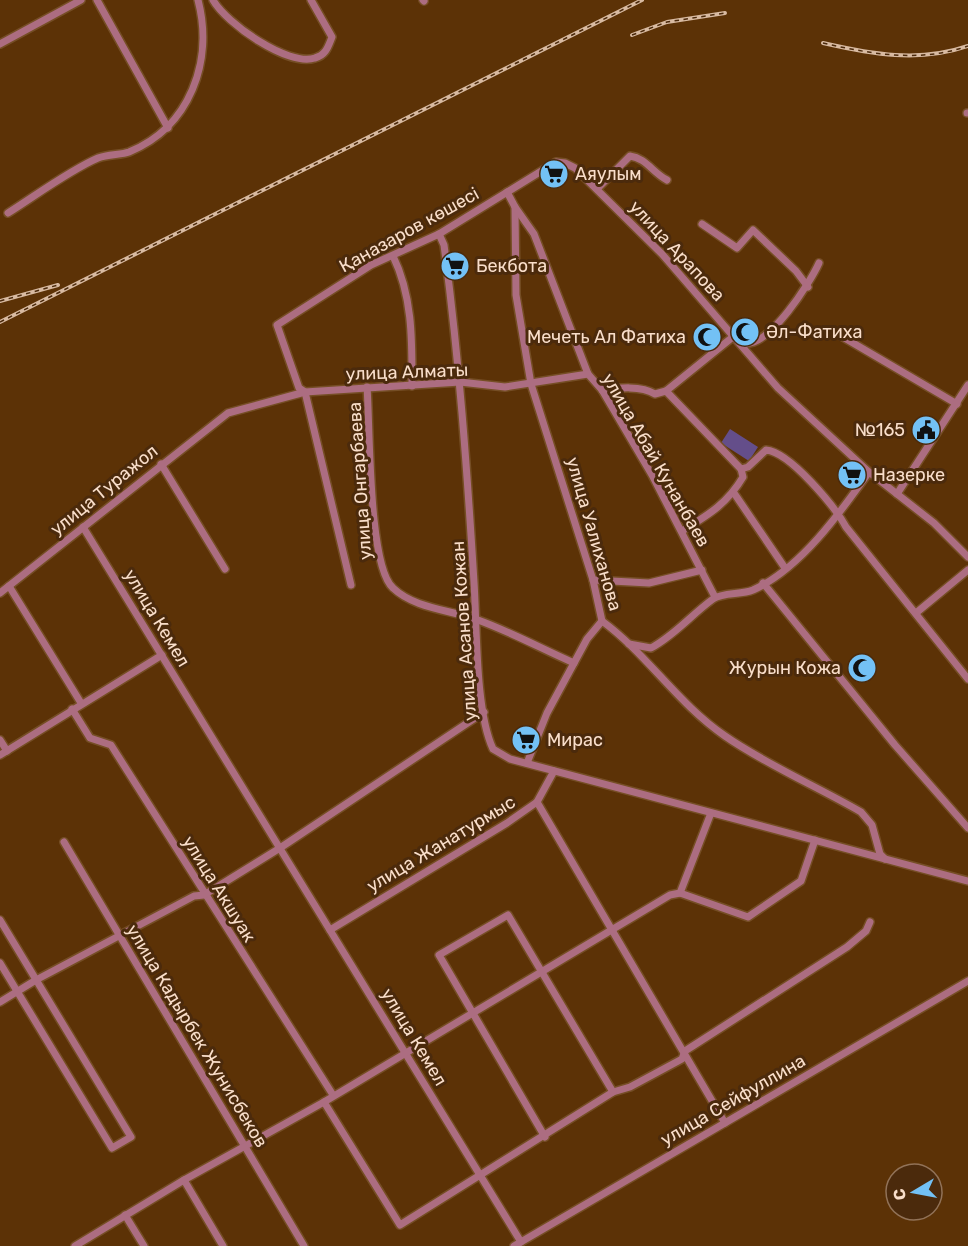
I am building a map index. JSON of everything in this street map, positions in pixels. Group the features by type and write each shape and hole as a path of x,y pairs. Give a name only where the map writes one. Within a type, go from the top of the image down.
{"street":[{"path":"0,44 81,0"},
{"path":"97,0 168,128"},
{"path":"8,213 96,159 117,152 126,153 168,128 188,102 195,88 203,47 203,20 198,0"},
{"path":"213,0 242,30 289,55 314,59 327,51 332,37 311,0"},
{"name":"улица Арапова","path":"597,189 630,156 646,162 654,174 666,180"},
{"name":"улица Арапова","path":"556,162 576,168 662,254 778,388 869,472 934,523 968,557"},
{"name":"Қаназаров көшесі","path":"305,392 299,388 277,326 371,266 439,234 556,162"},
{"name":"улица Уалиханова","path":"507,192 515,207 516,295 531,384 593,580 602,621 629,645 684,703 726,737 861,812 872,825 880,854 885,859"},
{"name":"улица Абай Кунанбаев","path":"515,207 534,234 588,374 602,390 682,531 715,597"},
{"path":"702,224 737,248 753,230 796,271 808,287"},
{"name":"улица Асанов Кожан","path":"439,234 444,245 460,382 484,712 493,749 510,759 968,881"},
{"path":"393,256 402,273 409,307 412,386"},
{"path":"602,390 625,387 649,390 655,394 666,391 734,336 745,343 757,342 808,287 819,263"},
{"path":"836,333 957,404"},
{"name":"улица Алматы","path":"228,412 305,392 460,382 505,387 588,374"},
{"path":"897,494 968,385"},
{"name":"улица Онгарбаева","path":"367,387 376,544 382,571 392,588 405,597 477,619 574,663"},
{"path":"666,391 741,469 743,477 734,493 719,508 682,531"},
{"path":"305,392 351,585"},
{"name":"улица Туражол","path":"0,593 228,412"},
{"path":"741,469 748,467 762,452 772,450 795,467 839,514 968,679"},
{"path":"161,464 225,569"},
{"path":"629,645 651,648 662,642 715,597 753,590 785,568 839,514 869,472"},
{"path":"734,493 785,568"},
{"name":"улица Кемел","path":"83,527 521,1242"},
{"path":"593,580 649,583 702,570"},
{"path":"916,613 968,570"},
{"path":"763,583 880,728 968,828"},
{"path":"9,586 81,703"},
{"path":"527,763 547,713 592,630 602,621"},
{"path":"0,740 3,753 162,655"},
{"name":"улица Акшуак","path":"72,710 90,738 111,745 204,895 333,1095"},
{"path":"0,1002 36,980 194,896 204,895 280,848 484,712"},
{"name":"улица Жанатурмыс","path":"330,930 507,823 537,802 554,771"},
{"path":"537,802 685,1051 725,1123"},
{"path":"680,893 711,813"},
{"path":"75,1246 184,1180 324,1102 670,895 680,893 748,917 801,881 815,840"},
{"name":"улица Кадырбек Жунисбеков","path":"64,842 304,1246"},
{"path":"545,1137 439,955 508,915 614,1092"},
{"path":"0,920 131,1137 112,1148 0,963"},
{"path":"324,1102 400,1225 614,1092 630,1087 682,1059 685,1051 847,947 866,931 870,922"},
{"name":"улица Сейфуллина","path":"514,1246 968,981"},
{"path":"184,1180 223,1246"},
{"path":"125,1215 144,1246"}],"shaded area":[{"path":"730,429 758,447 749,461 721,443"}],"railway":[{"path":"0,322 642,0"},
{"path":"632,35 667,22 725,13"},
{"path":"823,43 895,55 931,54 968,46"},
{"path":"0,301 58,285"}],"place":[{"name":"Аяулым","path":"554,174"},
{"name":"Бекбота","path":"455,266"},
{"name":"Әл-Фатиха","path":"745,332"},
{"name":"Мечеть Ал Фатиха","path":"707,337"},
{"name":"№165","path":"926,430"},
{"name":"Назерке","path":"852,475"},
{"name":"Журын Кожа","path":"862,668"},
{"name":"Мирас","path":"526,740"}]}
